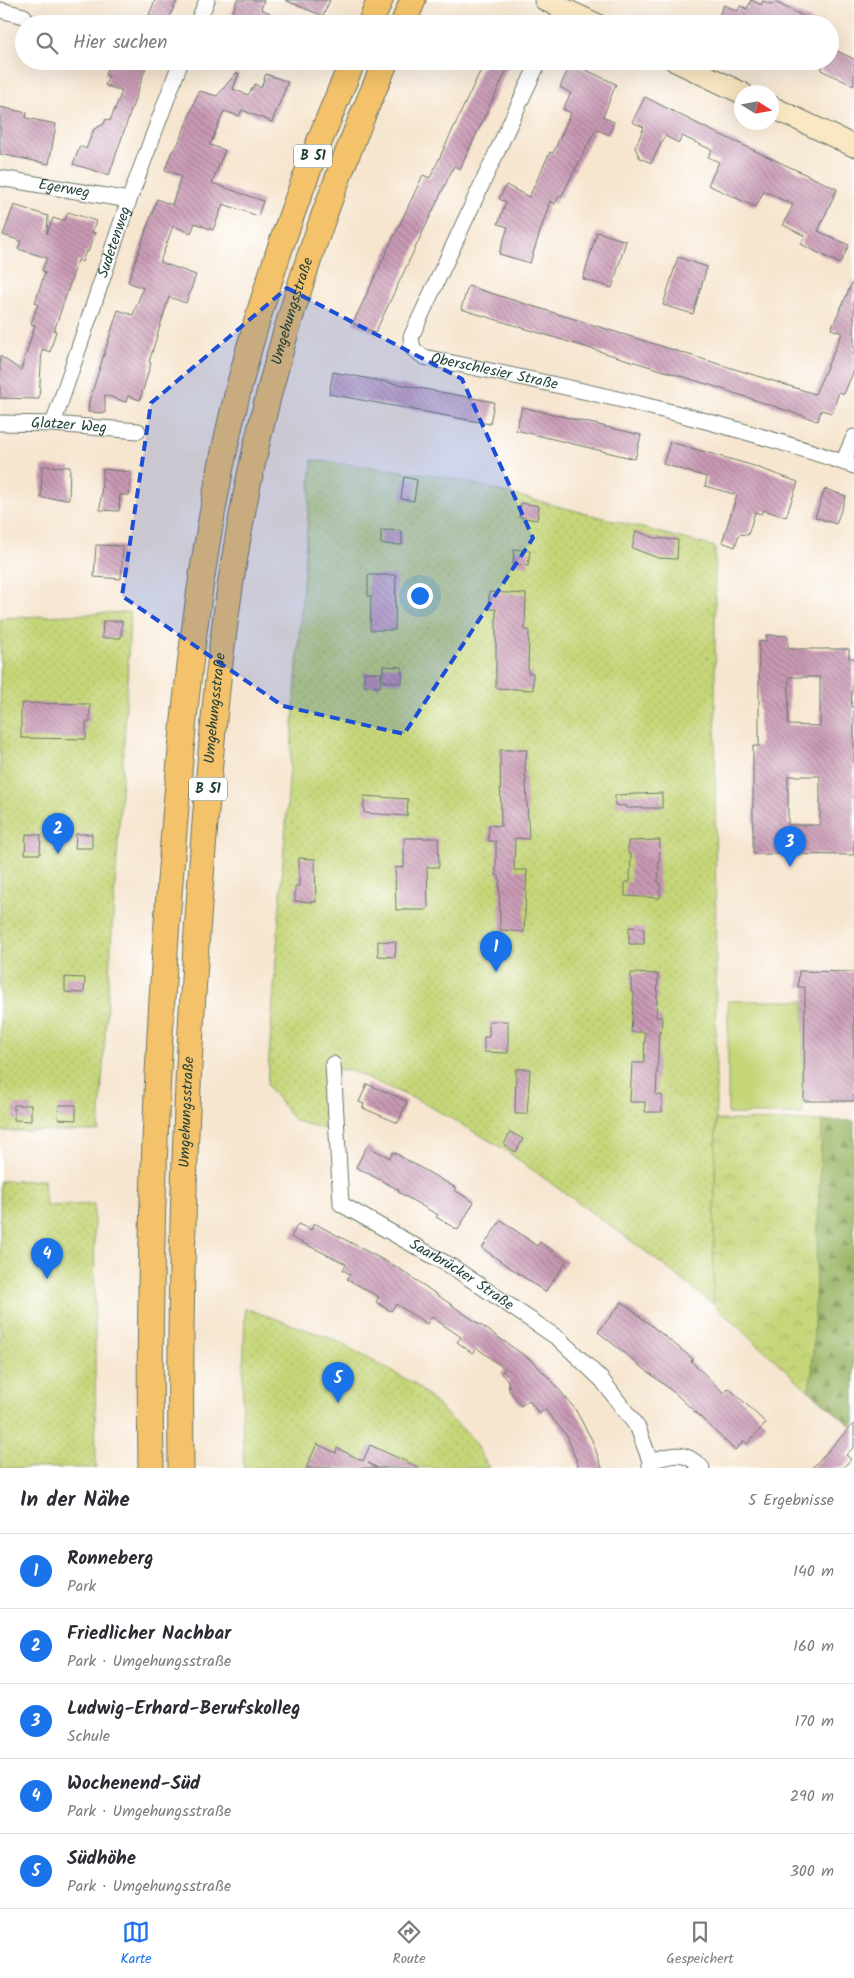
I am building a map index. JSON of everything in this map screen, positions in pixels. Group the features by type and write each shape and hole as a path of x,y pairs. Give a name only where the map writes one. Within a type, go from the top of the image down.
{"highway":[{"path":"374,15 380,0"},
{"path":"406,15 414,0"},
{"name":"Umgehungsstraße","path":"151,1468 152,1265 160,1028 182,748 201,580 229,428 263,302 305,176 349,70"},
{"name":"Umgehungsstraße","path":"181,1468 182,1256 194,963 214,718 230,584 256,444 292,309 330,194 382,70"}],"main road":[{"path":"555,11 568,15"},
{"path":"694,70 734,89"},
{"path":"779,110 854,146"}],"street":[{"path":"201,15 207,0"},
{"path":"0,10 20,15"},
{"name":"Sudetenweg","path":"53,424 129,200 178,70"},
{"name":"Oberschlesier Straße","path":"535,70 412,337 413,349 424,357 674,411 849,464"},
{"name":"Egerweg","path":"0,178 129,200"},
{"name":"Glatzer Weg","path":"0,423 53,424 138,431"},
{"path":"849,464 854,437"},
{"name":"Saarbrücker Straße","path":"332,1064 341,1204 454,1268 559,1339 602,1380 638,1428 650,1464"},
{"path":"650,1464 676,1454 693,1459 702,1468"}],"highlighted area":[{"path":"287,288 462,379 533,538 404,734 283,706 122,596 151,403"}],"green space":[{"path":"312,460 442,476 715,547 716,1117 713,1304 641,1248 502,1148 424,1103 349,1070 327,1069 324,1129 295,1121 267,1085"},
{"path":"130,612 120,807 99,1131 0,1131 0,618"},
{"path":"728,1001 804,1001 803,1114 728,1114"},
{"path":"716,1120 822,1121 812,1374 808,1390 713,1304"},
{"path":"822,1121 854,1121 854,1428 808,1390 812,1374"},
{"path":"44,1180 46,1206 94,1204 96,1468 0,1468 0,1181"},
{"path":"245,1308 333,1339 415,1384 471,1437 489,1468 244,1468 242,1421"}],"building":[{"path":"155,0 177,0 170,15 149,15"},
{"path":"237,0 264,0 261,9 270,13 269,15 231,15"},
{"path":"285,0 330,0 323,15"},
{"path":"751,0 761,5 763,1 770,4 777,3 801,15 719,15 724,5 738,11 740,6 747,9"},
{"path":"839,52 854,59 854,86 821,70 839,70"},
{"path":"107,70 145,70 109,175 73,164 80,146 86,149 94,129 104,124 106,119 110,121 122,91 105,85 109,77 105,75"},
{"path":"481,70 507,70 460,169 454,166 375,333 353,323 423,175 430,178"},
{"path":"568,70 586,70 616,84 603,117 614,122 609,135 596,129 561,197 559,196 555,204 550,201 530,263 499,254 508,227 498,224 506,202 499,199 506,185 529,197 550,152 553,153 571,113 563,109 571,93 560,87"},
{"path":"236,73 239,74 233,89 248,95 255,84 261,88 266,74 288,82 272,122 242,110 239,116 224,111 210,145 225,150 212,183 263,201 258,216 223,204 213,230 195,223 191,233 173,226 160,262 196,275 186,303 169,297 149,362 151,363 140,400 128,396 126,402 105,395 105,413 88,412 89,402 118,310 133,315 143,288 128,282 157,199 172,205 181,176 165,170 171,153 178,144 199,91 217,96"},
{"path":"645,97 704,127 837,189 818,231 849,245 840,264 801,244 805,236 783,225 793,205 764,191 756,207 708,185 719,162 708,157 712,150 682,136 679,143 665,136 651,163 640,158 635,148 644,127 632,122"},
{"path":"0,107 27,113 26,118 56,124 49,164 0,154"},
{"path":"14,205 48,216 47,234 53,218 65,220 68,212 96,221 92,232 95,233 88,252 86,251 82,262 78,260 54,331 56,331 50,352 42,349 39,399 0,398 0,356 21,370 35,325 31,324 38,304 35,303 45,272 42,271 47,258 18,249 21,241 3,235"},
{"path":"597,232 626,241 612,288 583,279"},
{"path":"678,257 707,267 693,314 663,305"},
{"path":"854,279 854,370 844,394 839,392 832,413 821,410 818,421 710,385 461,309 468,286 815,394 842,333 831,329"},
{"path":"333,372 494,402 490,424 329,394"},
{"path":"522,407 641,435 635,459 516,430"},
{"path":"670,442 751,465 798,482 786,517 763,510 761,514 755,512 748,535 739,534 735,547 722,542 737,495 705,486 707,477 663,464"},
{"path":"42,466 70,467 69,499 41,498"},
{"path":"103,469 131,472 129,495 120,495 119,511 100,510"},
{"path":"404,477 417,480 414,501 401,499"},
{"path":"825,489 846,496 836,524 815,517"},
{"path":"521,503 539,506 537,520 519,517"},
{"path":"381,530 402,531 402,545 381,544"},
{"path":"636,531 655,538 678,540 677,559 658,558 632,548"},
{"path":"96,545 123,546 121,579 94,577"},
{"path":"514,549 530,551 528,566 513,564"},
{"path":"368,575 396,575 395,630 370,630 371,596 368,596"},
{"path":"489,592 526,594 525,630 529,630 528,673 533,673 533,690 496,688 496,609 489,609"},
{"path":"103,621 122,621 121,638 102,638"},
{"path":"766,635 788,636 788,649 849,649 849,658 854,658 851,707 854,707 854,855 753,854 753,746 759,746 759,642 767,641","holes":["789,677 820,677 820,726 788,725","788,776 820,776 820,825 788,825"]},
{"path":"383,666 402,667 402,683 382,681"},
{"path":"364,672 381,673 380,687 364,686"},
{"path":"21,703 90,704 90,722 86,722 86,739 21,738"},
{"path":"500,750 527,750 525,766 529,839 515,838 514,870 527,870 524,932 500,930 499,875 496,875 496,841 488,841 489,825 501,826"},
{"path":"662,793 662,808 626,808 626,806 615,805 615,795"},
{"path":"364,796 408,799 407,816 364,813"},
{"path":"26,834 41,835 40,854 25,854"},
{"path":"76,834 92,834 92,848 75,848"},
{"path":"404,838 438,838 439,867 427,867 428,908 425,910 396,910 395,868 404,867"},
{"path":"660,840 658,882 660,882 660,898 625,896 625,882 630,882 631,854 628,854 628,841"},
{"path":"299,858 315,859 316,902 295,901 295,886 299,886"},
{"path":"629,927 644,928 644,944 629,944"},
{"path":"378,941 396,942 395,957 378,956"},
{"path":"799,971 854,972 854,1101 804,1101 805,987 798,987"},
{"path":"631,973 658,974 656,1017 662,1017 661,1032 659,1032 656,1095 662,1095 662,1112 645,1112 645,1102 630,1102 632,1063 644,1063 645,1032 631,1032 634,992 631,992"},
{"path":"65,977 85,978 84,993 65,992"},
{"path":"489,1021 508,1021 508,1053 484,1052 484,1037 489,1037"},
{"path":"516,1069 530,1069 527,1114 515,1114"},
{"path":"367,1084 407,1101 398,1123 363,1108 364,1104 359,1102"},
{"path":"14,1105 31,1105 31,1121 14,1120"},
{"path":"59,1105 76,1105 76,1120 58,1119"},
{"path":"510,1132 523,1139 516,1152 504,1145"},
{"path":"367,1146 390,1158 393,1152 456,1188 454,1190 474,1202 458,1230 436,1217 438,1215 398,1192 399,1190 356,1167"},
{"path":"501,1220 537,1246 540,1242 567,1261 545,1292 482,1248"},
{"path":"314,1223 400,1269 531,1360 553,1382 575,1409 592,1440 602,1468 579,1468 567,1436 545,1409 539,1414 529,1400 521,1406 509,1390 508,1380 501,1374 505,1369 477,1348 472,1353 457,1342 461,1337 432,1317 427,1324 396,1304 391,1311 384,1307 376,1302 379,1297 347,1279 350,1274 343,1270 346,1264 291,1237 298,1224 311,1230"},
{"path":"622,1302 693,1359 691,1361 724,1393 729,1388 766,1423 747,1444 744,1441 735,1450 677,1395 598,1332"},
{"path":"854,1423 854,1447 846,1455 851,1459 843,1468 812,1468"},
{"path":"317,1444 336,1453 337,1448 363,1461 370,1445 420,1468 378,1468 368,1463 377,1468 306,1468"}],"place":[{"name":"Friedlicher Nachbar","path":"58,854"},
{"name":"Ludwig-Erhard-Berufskolleg","path":"790,867"},
{"name":"Ronneberg","path":"496,972"},
{"name":"Wochenend-Süd","path":"47,1279"},
{"name":"Südhöhe","path":"338,1403"}]}
